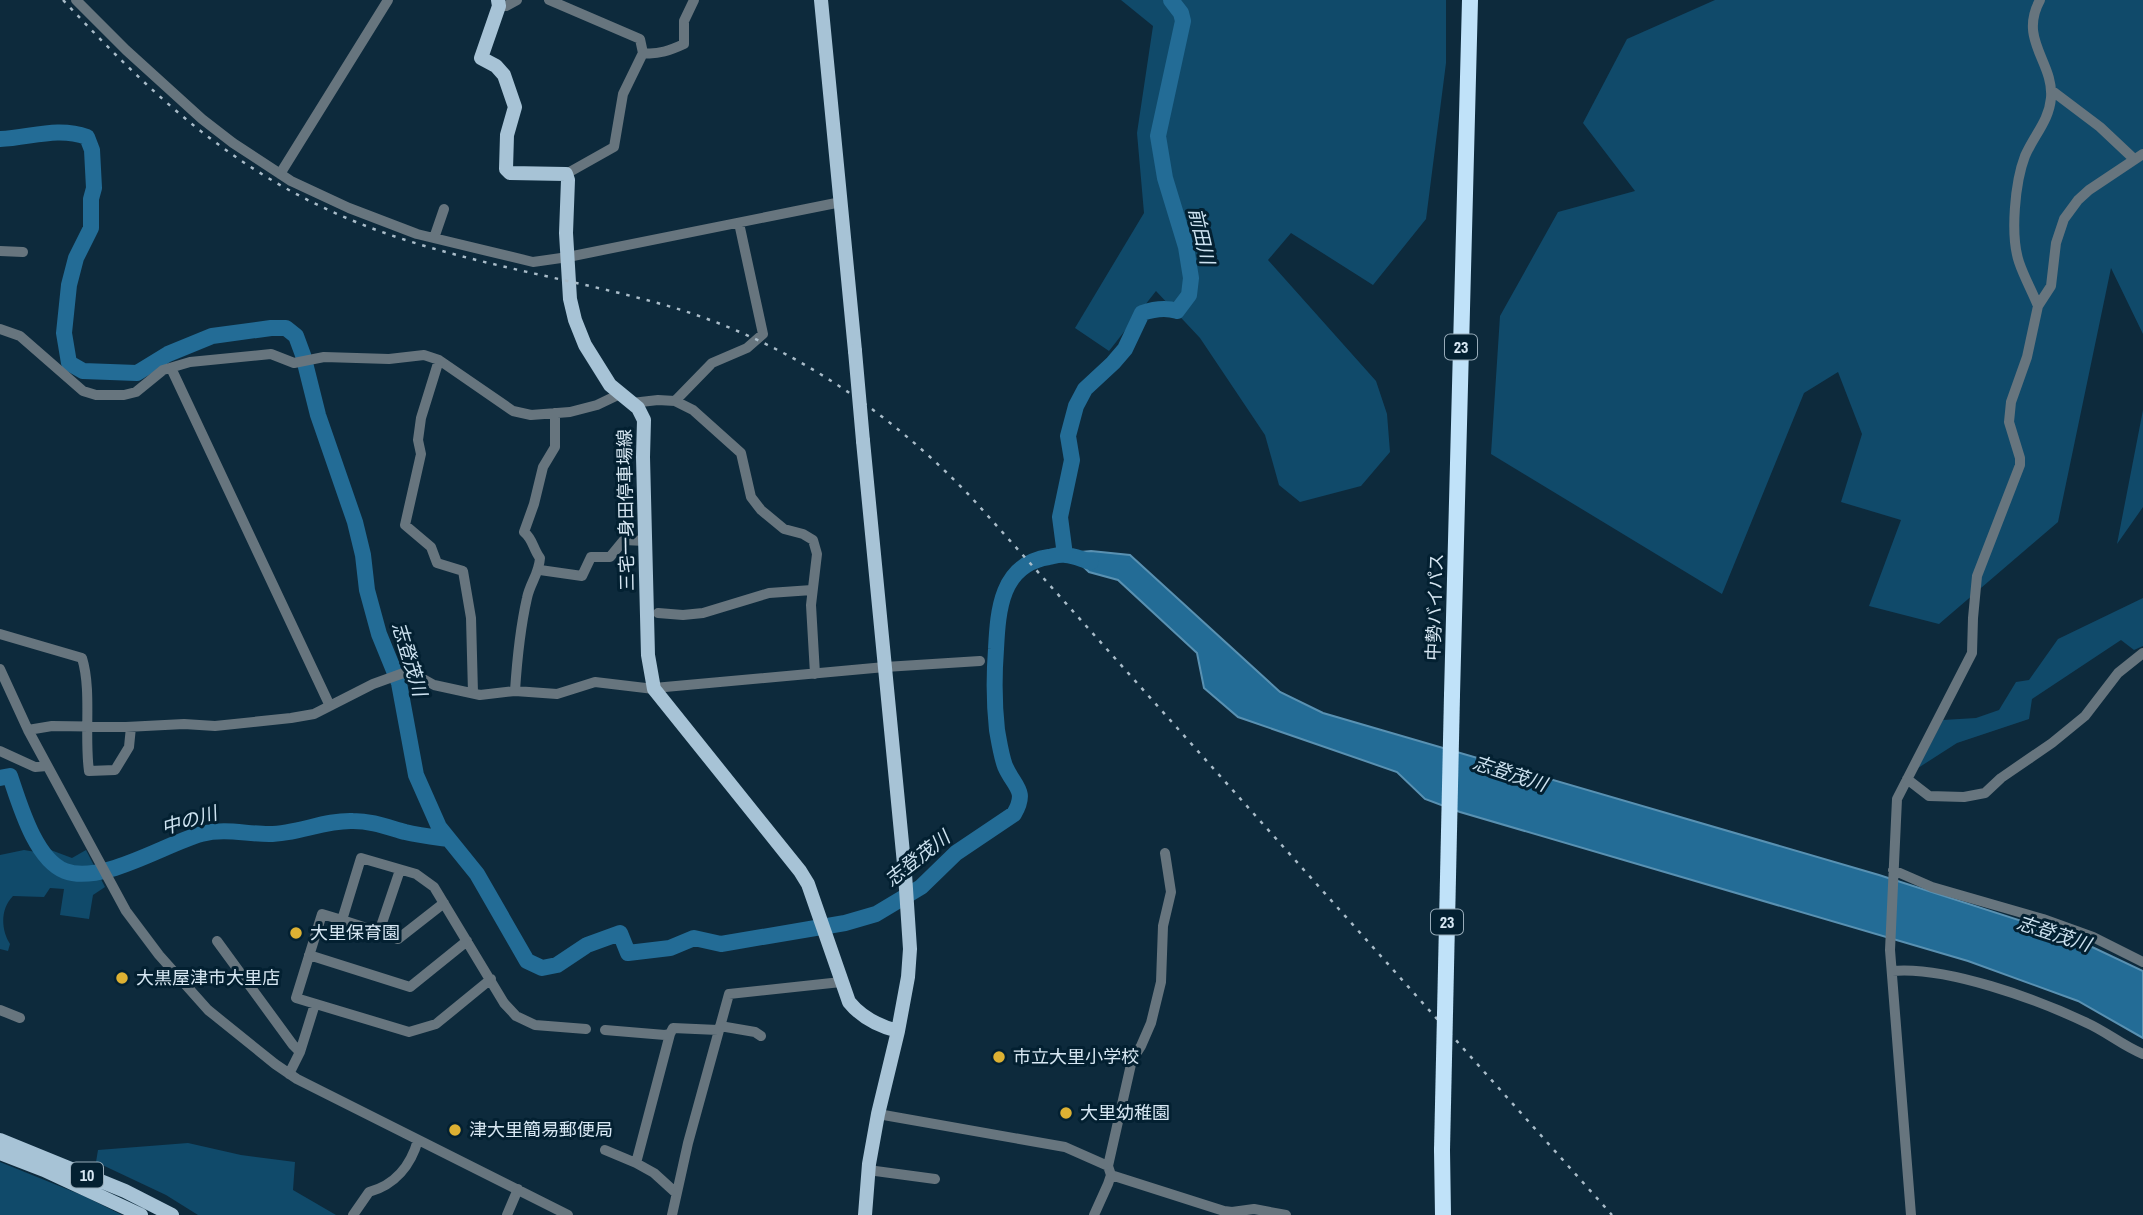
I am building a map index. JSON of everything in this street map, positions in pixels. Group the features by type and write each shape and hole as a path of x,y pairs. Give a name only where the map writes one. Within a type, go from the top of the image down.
{"highway":[{"name":"中勢バイパス","path":"1443,1215 1451,695 1469,0"}],"main road":[{"path":"821,0 909,921 908,977 878,1114 868,1171 865,1215"},
{"path":"497,2 481,58 496,66 504,75 515,107 507,135 506,169 510,173 566,174"},
{"name":"三宅一身田停車場線","path":"566,174 570,299 578,330 593,360 610,385 642,414 645,426 643,457 648,655 654,689 791,858 808,884 849,1002 855,1010 877,1025 898,1031"},
{"name":"10","path":"0,1140 125,1191 172,1215"},
{"name":"10","path":"0,1153 44,1170 141,1215"}],"street":[{"path":"76,0 125,50 233,143 280,174 349,208 410,232 533,262 841,202"},
{"path":"280,174 388,0"},
{"path":"497,2 506,6 517,0"},
{"path":"549,0 640,39 643,53 623,94 614,147 566,174"},
{"path":"643,53 672,50 684,44 684,21 694,0"},
{"path":"2038,306 2019,261 2014,230 2024,159 2045,123 2051,90 2034,39 2034,19 2040,0"},
{"path":"1911,1215 1890,950 1897,799 1972,653 1978,576 2020,466 2009,410 2027,357 2038,306 2050,286 2057,237 2067,212 2089,190 2138,157 2051,90"},
{"path":"434,238 444,209"},
{"path":"675,401 712,363 747,348 763,334 739,223"},
{"path":"0,251 23,252"},
{"path":"0,328 20,336 88,394 106,396 130,394 163,370 201,360 267,354 294,363 334,357 390,359 424,355 439,360 513,411 531,415 570,412 597,405 620,394"},
{"path":"439,360 421,418 418,437 421,454 405,525 431,547 437,563 463,571 471,618 473,693"},
{"path":"171,368 330,706"},
{"path":"632,403 675,401 693,410 741,453 751,497 761,510 784,529 813,540 817,559 812,590 815,674"},
{"path":"516,691 519,641 527,595 540,570 540,558 531,537 524,532 543,467 555,447 555,413"},
{"path":"540,570 582,576 591,557 610,557 624,540 645,541"},
{"path":"658,613 703,613 769,593 812,590"},
{"path":"0,634 82,658 86,687 89,771 115,770 129,747 131,727"},
{"path":"1907,779 1929,796 1964,797 1985,793 2001,778 2085,716 2102,698 2118,673 2143,653"},
{"path":"28,730 52,726 215,726 277,720 314,714 386,679 413,672 434,685 480,695 516,691 557,694 595,682 654,689 885,667 980,661"},
{"path":"0,669 28,730 109,884 159,955 208,1010 289,1074 568,1215"},
{"path":"0,751 35,767 47,766"},
{"path":"1094,1215 1110,1171 1130,1067 1151,1023 1161,982 1163,926 1171,883 1165,853"},
{"path":"342,920 361,858 423,877 434,887 504,1003 516,1016 545,1026 586,1028"},
{"path":"379,932 400,870"},
{"path":"1893,872 1932,887 2043,919 2093,937 2143,962"},
{"path":"444,902 398,939 322,914 296,998 396,1030 415,1032 436,1024 491,979"},
{"path":"217,941 300,1052"},
{"path":"309,955 410,987 467,941"},
{"path":"1892,971 1922,972 1973,982 2018,995 2086,1022 2119,1043 2143,1054"},
{"path":"671,1215 729,994 841,982"},
{"path":"289,1074 300,1052 315,1004"},
{"path":"0,1010 20,1018"},
{"path":"636,1163 673,1028 719,1028 761,1036"},
{"path":"605,1030 670,1034"},
{"path":"878,1114 1065,1147 1110,1171 1224,1211 1286,1215"},
{"path":"353,1215 369,1192 397,1178 404,1170 418,1140"},
{"path":"605,1150 654,1173 676,1193"},
{"path":"868,1171 935,1179"},
{"path":"507,1215 517,1189"}],"shaded area":[{"path":"1121,0 1446,0 1446,63 1426,219 1373,285 1291,233 1268,260 1376,381 1387,414 1390,452 1361,486 1300,502 1279,485 1265,435 1200,338 1156,291 1109,351 1075,328 1144,213 1137,133 1153,26"},
{"path":"1715,0 2143,0 2143,334 2111,268 2058,522 1939,624 1869,606 1901,520 1841,502 1862,434 1838,372 1804,393 1722,594 1491,454 1500,316 1558,212 1635,191 1583,123 1627,39"},
{"path":"2143,410 2143,507 2117,544"},
{"path":"2143,598 2143,646 2134,650 2121,640 2032,699 2029,719 1957,743 1918,768 1943,720 1976,718 1999,710 2016,682 2029,680 2058,639"},
{"path":"30,823 48,849 72,858 86,850 105,887 93,895 89,919 60,915 64,889 50,888 44,897 13,896 6,907 3,920 10,944 8,951 0,949 0,855 24,850 36,852 24,825"},
{"path":"188,1143 241,1155 295,1162 293,1190 336,1215 198,1215 166,1195 96,1162 98,1150"},
{"path":"0,1162 84,1196 122,1215 0,1215"}],"water":[{"path":"1091,551 1130,555 1280,692 1323,713 1879,875 2071,937 2143,971 2143,1038 2078,1001 1968,961 1460,812 1425,799 1397,772 1238,717 1204,688 1197,653 1118,580 1089,572 1069,553"}],"waterway":[{"name":"前田川","path":"1065,555 1060,517 1072,460 1068,436 1076,406 1085,389 1125,349 1142,313 1160,309 1177,311 1189,295 1191,278 1186,247 1165,178 1158,136 1183,21 1181,13 1171,0"},
{"name":"志登茂川","path":"0,139 44,134 76,134 87,137 92,150 94,188 91,199 91,228 76,258 69,285 64,333 69,363 83,371 137,373 168,354 212,336 271,328 286,328 296,336 318,415 355,522 363,555 367,590 379,634 399,683 416,775 439,827 477,874 527,961 542,968 557,965 587,945 620,933 628,953 670,948 694,938 721,944 845,923 876,914 921,887 956,853 1014,814 1020,799 1018,789 1004,762 995,710 998,619 1005,591 1021,569 1033,561 1063,555 1091,562"},
{"name":"中の川","path":"0,778 10,776 30,830 45,855 54,865 65,871 80,874 96,873 133,862 186,839 210,832 280,833 353,821 447,839"}],"railway":[{"path":"63,0 129,68 197,128 271,180 312,202 392,236 504,267 654,302 743,333 826,377 902,432 971,497 1612,1215"}],"place":[{"name":"大里保育園","path":"296,933"},
{"name":"大黒屋津市大里店","path":"122,978"},
{"name":"市立大里小学校","path":"999,1057"},
{"name":"大里幼稚園","path":"1066,1113"},
{"name":"津大里簡易郵便局","path":"455,1130"}]}
